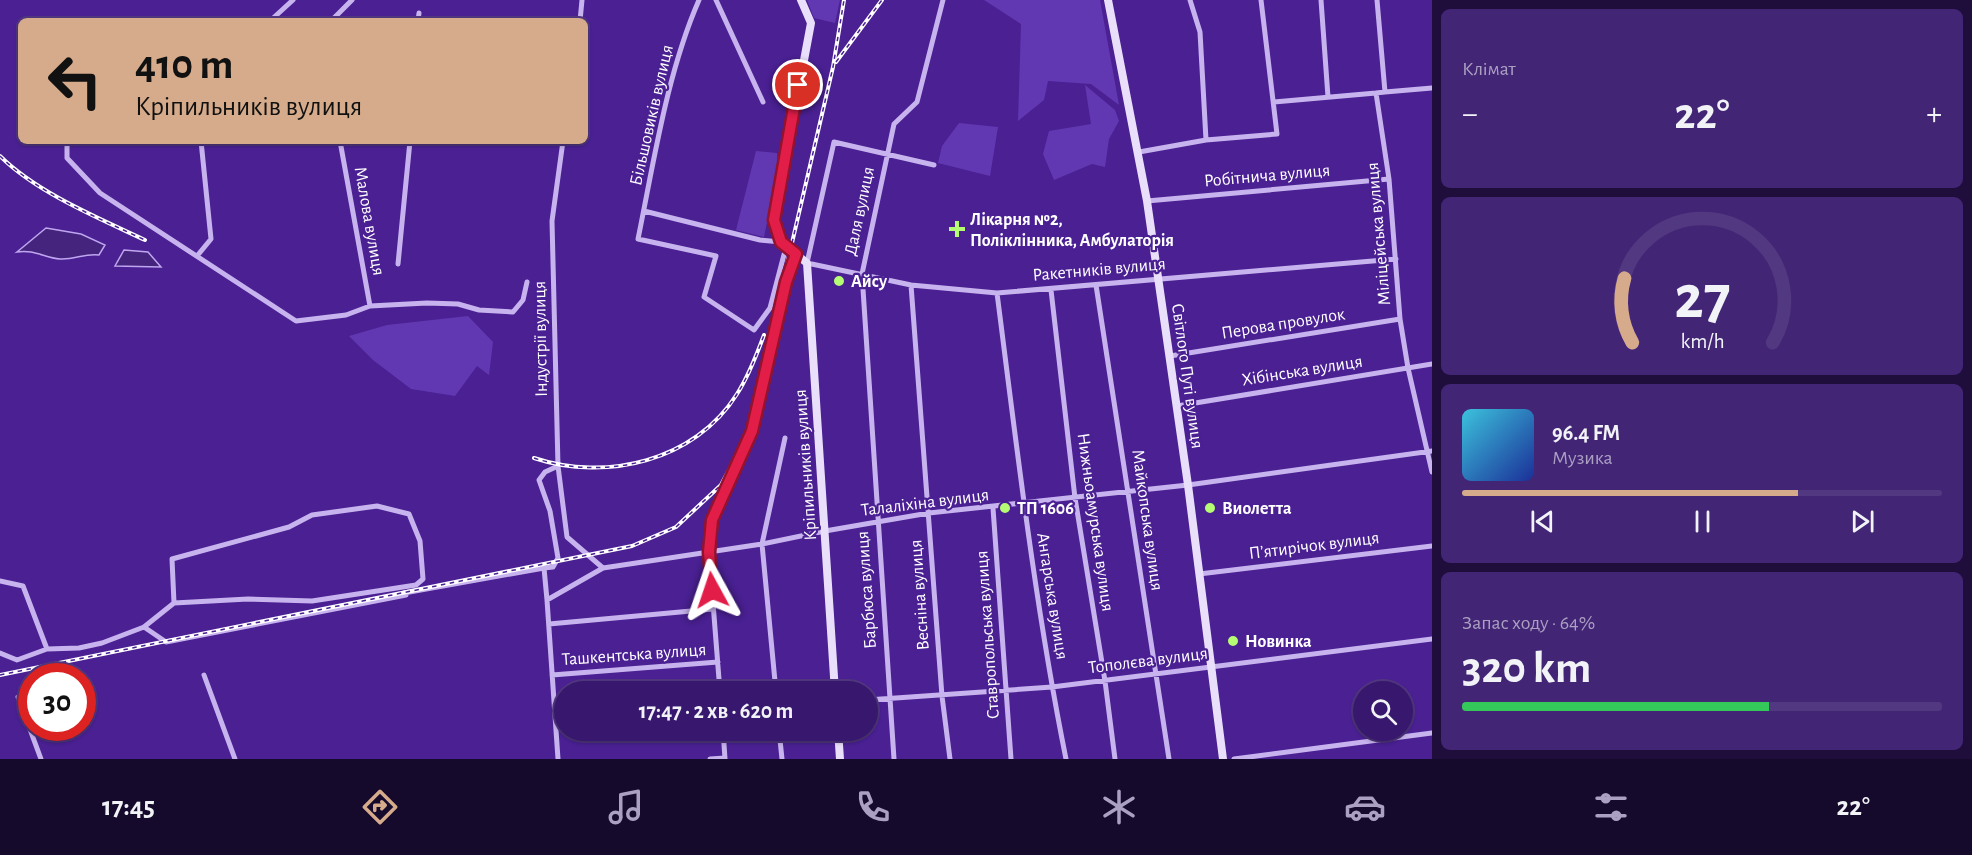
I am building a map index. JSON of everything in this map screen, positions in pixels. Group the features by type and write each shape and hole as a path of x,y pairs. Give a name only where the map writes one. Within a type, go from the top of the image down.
{"main road":[{"path":"801,0 811,23 774,220 783,244 807,263"},
{"name":"Світлого Путі вулиця","path":"1108,0 1139,152 1159,279 1223,759"},
{"name":"Кріпильників вулиця","path":"807,263 834,681"},
{"path":"839,741 840,759"}],"street":[{"path":"273,18 293,0"},
{"path":"334,18 352,0"},
{"path":"580,18 582,0"},
{"name":"Більшовиків вулиця","path":"699,0 687,26 674,74 638,239 716,256 704,297 754,330 770,308 783,244"},
{"path":"716,0 763,102"},
{"name":"Даля вулиця","path":"862,274 894,124 917,102 943,0"},
{"path":"1190,0 1200,32 1206,140"},
{"path":"1139,152 1206,140 1277,134 1261,0"},
{"path":"1321,0 1328,97"},
{"path":"1377,0 1385,92"},
{"path":"418,18 419,13"},
{"path":"1274,102 1432,88"},
{"name":"Міліцейська вулиця","path":"1376,93 1389,179 1400,319 1408,368 1432,472"},
{"name":"Даля вулиця","path":"807,263 834,142 934,165"},
{"path":"67,144 67,158 100,193 296,321 346,315 370,306 458,304 479,310 513,312 523,300 527,282"},
{"path":"197,256 212,239 201,144"},
{"name":"Малова вулиця","path":"341,144 370,306"},
{"path":"398,264 410,144"},
{"name":"Індустрії вулиця","path":"563,144 552,221 558,466 567,537 603,568"},
{"name":"Робітнича вулиця","path":"1147,201 1389,179"},
{"path":"644,211 783,244"},
{"path":"719,681 709,552 712,520 752,431 786,282 796,254"},
{"name":"Ракетників вулиця","path":"807,263 911,285 997,293 1396,259"},
{"name":"Барбюса вулиця","path":"862,274 876,523 894,759"},
{"name":"Весніна вулиця","path":"911,285 942,696 950,759"},
{"name":"Майкопська вулиця","path":"1096,285 1130,490 1169,759"},
{"name":"Нижньоамурська вулиця","path":"1052,290 1075,498 1105,681 1114,759"},
{"name":"Ангарська вулиця","path":"997,293 1024,503 1065,759"},
{"name":"Перова провулок","path":"1170,356 1400,319"},
{"name":"Хібінська вулиця","path":"1177,406 1432,364"},
{"path":"775,681 762,544 785,438"},
{"name":"Талаліхіна вулиця","path":"603,568 762,544 929,513 993,508 1130,490 1188,485 1429,451"},
{"path":"144,627 166,642 553,567 558,558 550,511 539,480 545,472 558,466"},
{"path":"0,653 17,660 47,649 79,648 144,627 174,603 248,599 312,601 422,582 420,541 409,514 377,506 312,515 290,527 172,559 174,603"},
{"name":"Ставропольська вулиця","path":"993,508 1011,759"},
{"name":"П’ятирічок вулиця","path":"1199,574 1432,546"},
{"path":"544,568 554,703"},
{"path":"547,600 603,568"},
{"path":"0,581 23,586 47,649"},
{"path":"399,587 406,595"},
{"path":"549,624 713,609"},
{"name":"Тополєва вулиця","path":"878,700 1052,687 1432,639"},
{"name":"Ташкентська вулиця","path":"552,675 718,662"},
{"path":"204,675 235,759"},
{"path":"1234,759 1432,733"},
{"path":"34,741 41,759"},
{"path":"557,741 558,759"},
{"path":"710,759 725,758 724,741"},
{"path":"781,741 782,759"}],"shaded area":[{"path":"807,0 840,0 835,23 814,18"},
{"path":"984,0 1100,0 1119,105 1091,84 1048,81 1044,100 1018,121 1021,24"},
{"path":"1085,85 1115,110 1119,121 1109,139 1105,167 1092,164 1054,180 1043,154 1049,131 1091,124"},
{"path":"959,123 998,127 990,176 938,163 942,146"},
{"path":"756,151 777,153 778,169 764,237 736,230"},
{"path":"46,228 81,234 105,245 99,255 65,259 17,252"},
{"path":"124,250 148,252 161,267 115,266"},
{"path":"468,316 493,342 489,375 477,366 455,396 411,389 373,360 349,336 387,325"}],"railway":[{"path":"0,675 632,546 676,527 721,485 747,436 833,67 844,0"},
{"path":"836,62 882,0"},
{"path":"0,156 49,193 145,240"},
{"path":"534,458 562,465 590,468 619,466 647,460 673,450 698,436 719,417 741,387 764,335"}],"place":[{"name":"Лікарня №2, Поліклінника, Амбулаторія","path":"957,229"},
{"name":"Айсу","path":"839,281"},
{"name":"ТП 1606","path":"1005,508"},
{"name":"Виолетта","path":"1210,508"},
{"name":"Новинка","path":"1233,641"}],"route":[{"path":"712,590 709,552 712,520 734,476 752,431 786,282 796,254 781,242 774,220 798,85"}]}
